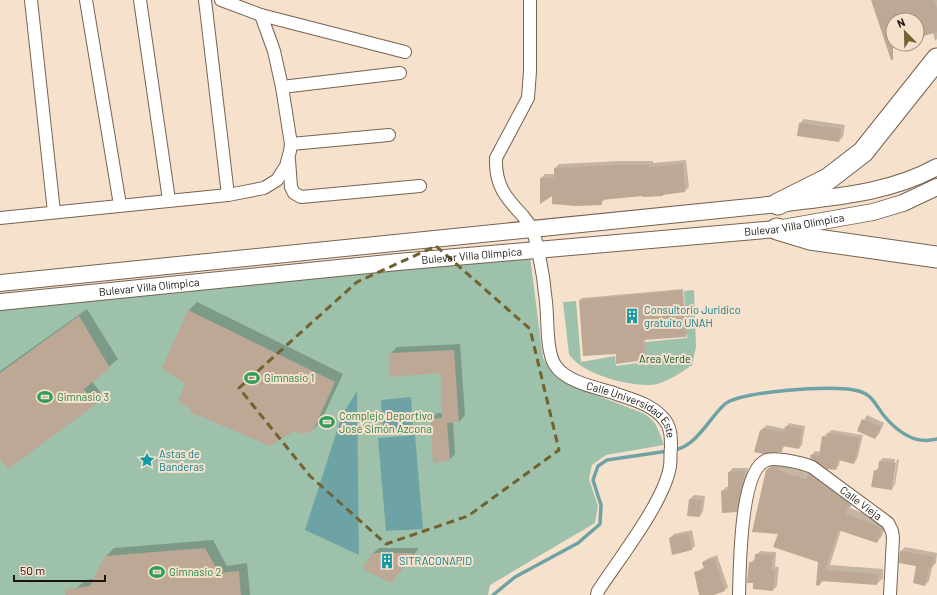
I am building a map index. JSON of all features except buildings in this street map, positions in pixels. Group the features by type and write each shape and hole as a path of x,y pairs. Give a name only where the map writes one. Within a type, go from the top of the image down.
{"highway":[{"path":"778,204 828,179 863,152 937,59"},
{"path":"777,229 810,239 937,257"}],"main road":[{"name":"Bulevar Villa Olímpica","path":"0,283 778,204 866,193 897,184 937,167"},
{"name":"Bulevar Villa Olímpica","path":"0,302 390,263 777,229 873,212 903,203 937,187"}],"street":[{"path":"31,0 54,212"},
{"path":"86,0 120,205"},
{"path":"140,0 169,200"},
{"path":"205,0 228,195"},
{"path":"530,0 530,71 528,98 496,158 496,166 497,180 503,194 533,228"},
{"path":"228,1 261,15 405,52"},
{"path":"0,218 228,195 264,188 277,180 286,166 291,144 282,87 274,51 261,15"},
{"path":"282,87 400,73"},
{"path":"291,144 389,135"},
{"path":"289,157 291,187 294,193 301,197 420,186"},
{"name":"Calle Universidad Este","path":"533,228 539,251 546,302 550,351 554,364 563,373 575,380 652,408 665,420 671,437 670,466 667,478 652,509 598,591 597,595"},
{"name":"Calle Vieja","path":"739,595 743,516 753,474 760,465 768,460 802,463 812,467 888,523 892,531 893,538 890,595"}],"highlighted area":[{"path":"436,246 530,329 559,450 468,516 386,544 310,476 239,388 357,282"}],"green space":[{"name":"Complejo Deportivo José Simón Azcona","path":"530,257 543,358 551,368 570,383 592,394 648,416 657,427 664,445 606,455 592,465 589,479 598,506 595,523 490,585 488,595 0,595 0,309"},
{"name":"Area Verde","path":"694,290 696,347 692,365 671,379 662,383 647,385 622,382 596,374 584,368 569,354 563,302 576,301 581,362 615,356 616,366 646,362 645,342 687,338 684,291"}],"water":[{"path":"357,391 359,555 305,530 342,415"},
{"path":"411,397 413,428 383,431 381,400"},
{"path":"415,435 423,529 386,531 378,438"}],"waterway":[{"path":"674,450 689,443 702,431 725,404 734,399 788,390 828,388 854,390 865,394 873,400 885,417 896,428 908,436 922,440 937,439"},
{"path":"493,595 515,577 578,543 600,524 601,505 593,480 598,466 607,460 668,451"}],"place":[{"name":"Consultorio Juridico gratuito UNAH","path":"632,316"},
{"name":"Gimnasio 1","path":"252,378"},
{"name":"Gimnasio 3","path":"45,397"},
{"name":"Complejo Deportivo José Simón Azcona","path":"327,422"},
{"name":"Astas de Banderas","path":"147,460"},
{"name":"SITRACONAPID","path":"387,561"},
{"name":"Gimnasio 2","path":"157,572"}]}
